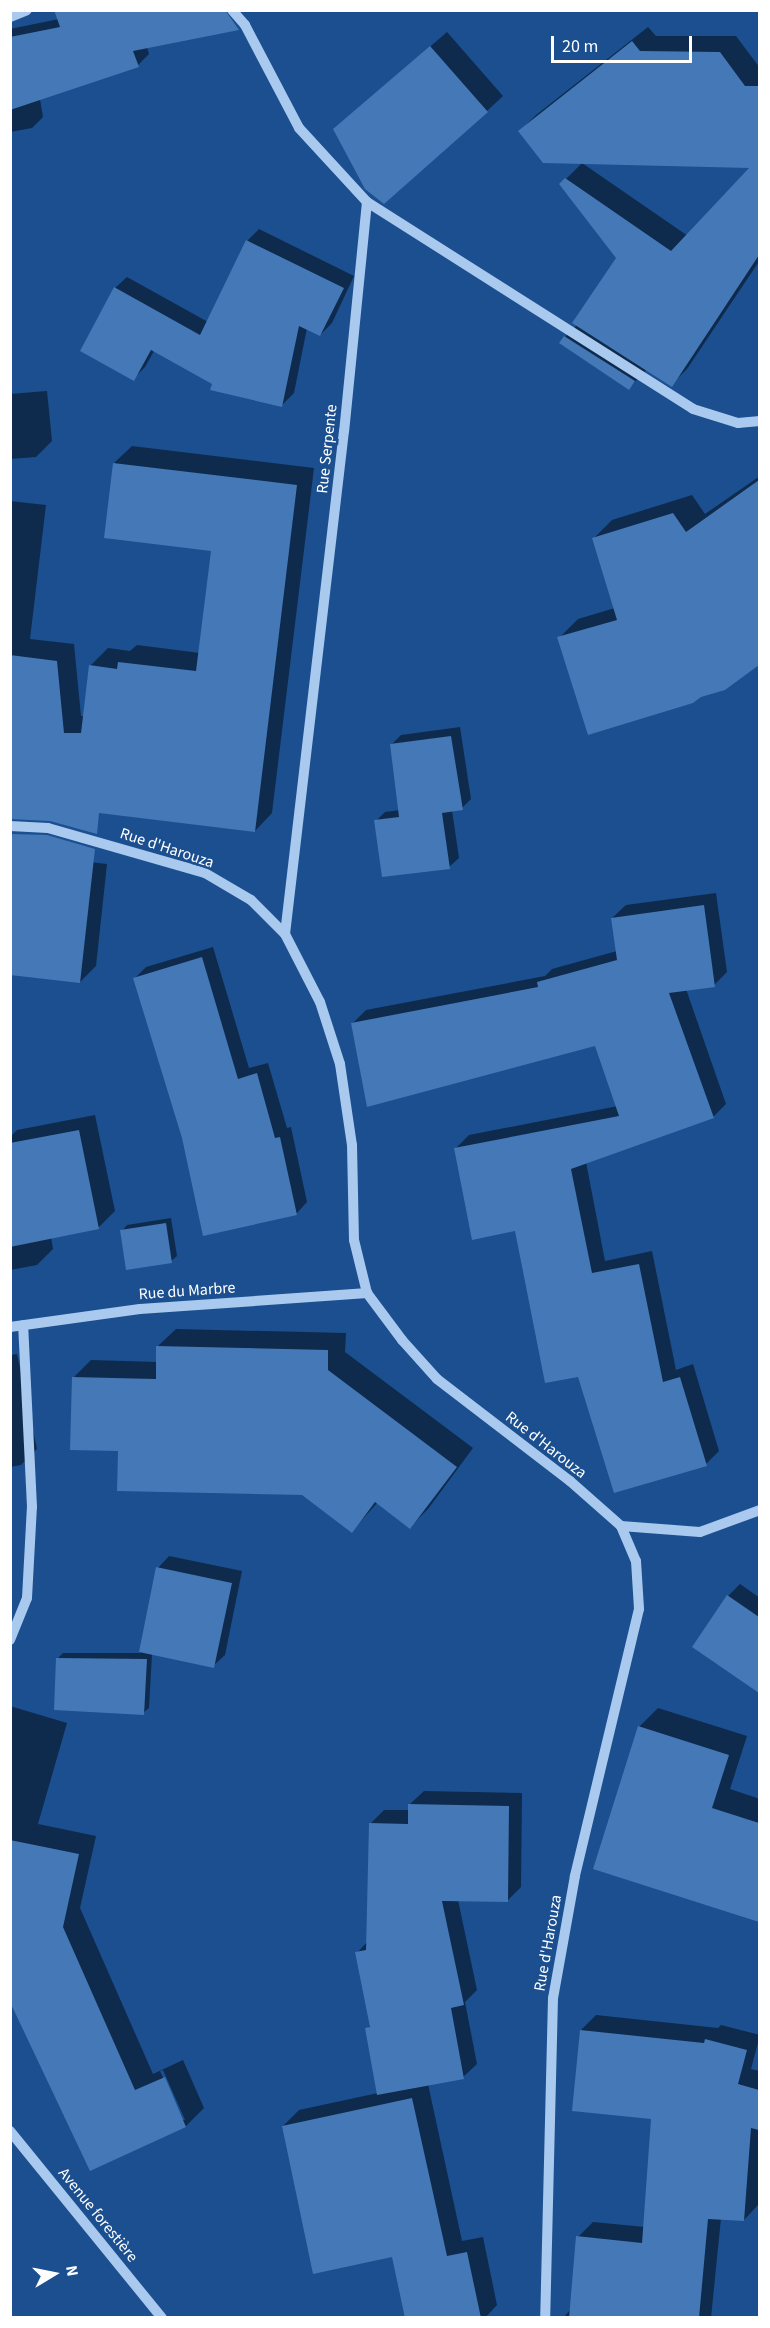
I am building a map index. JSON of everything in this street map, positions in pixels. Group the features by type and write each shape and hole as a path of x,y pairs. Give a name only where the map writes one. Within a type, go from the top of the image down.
{"street":[{"path":"10,17 27,10"},
{"path":"232,10 245,25 299,128 367,202 693,409 738,423 759,421"},
{"name":"Rue Serpente","path":"285,934 344,431 367,202"},
{"name":"Rue d'Harouza","path":"10,826 48,828 205,873 252,900 285,934 320,1002 340,1064 352,1145 354,1240 367,1293 402,1340 437,1379 570,1481 621,1526 636,1561 639,1609 575,1876 554,1998 545,2318"},
{"name":"Rue du Marbre","path":"10,1327 140,1309 367,1293"},
{"path":"10,1640 27,1598 32,1507 23,1325"},
{"path":"621,1526 700,1532 759,1510"},
{"name":"Avenue forestière","path":"10,2131 162,2318"}],"building":[{"path":"54,10 225,10 239,30 133,51 139,67 10,110 10,37 60,27"},
{"path":"632,41 640,51 720,52 745,86 759,86 759,255 672,387 572,323 616,258 559,184 565,178 671,251 749,168 543,163 518,131"},
{"path":"430,46 488,112 384,204 365,189 333,129"},
{"path":"246,240 344,288 320,336 299,326 282,407 210,390 212,384 151,350 134,381 80,351 114,287 200,335"},
{"path":"564,336 635,381 629,390 559,343"},
{"path":"113,463 297,485 255,832 99,813 97,834 50,821 10,819 10,655 57,661 64,733 81,733 89,665 117,669 118,662 196,671 211,551 104,538"},
{"path":"759,480 759,665 725,690 701,697 693,703 588,735 557,637 617,620 592,538 673,513 686,532"},
{"path":"451,736 463,810 442,813 450,869 382,877 374,820 399,817 390,744"},
{"path":"10,834 47,835 95,849 80,983 10,975"},
{"path":"704,905 715,987 669,993 714,1118 571,1169 592,1273 639,1264 663,1382 680,1377 707,1466 614,1493 578,1377 545,1383 515,1231 472,1240 454,1148 619,1116 595,1046 367,1107 351,1023 538,987 537,982 617,960 611,918"},
{"path":"202,957 238,1079 257,1073 275,1138 280,1137 297,1215 203,1236 182,1138 133,978"},
{"path":"79,1130 99,1229 10,1247 10,1143"},
{"path":"166,1223 172,1263 126,1270 120,1230"},
{"path":"156,1346 328,1350 328,1370 457,1467 410,1529 375,1502 352,1533 302,1495 117,1491 118,1451 70,1450 72,1377 156,1379"},
{"path":"156,1567 232,1583 214,1668 139,1652"},
{"path":"727,1595 759,1617 759,1693 692,1647"},
{"path":"56,1658 147,1659 144,1715 54,1710"},
{"path":"638,1726 729,1755 712,1808 759,1823 759,1922 593,1869"},
{"path":"408,1804 509,1806 508,1902 442,1901 464,2005 451,2008 464,2079 377,2095 365,2028 370,2027 355,1952 366,1950 369,1823 408,1824"},
{"path":"10,1840 79,1854 63,1927 135,2090 165,2077 186,2127 90,2171 10,2002"},
{"path":"580,2030 704,2043 705,2039 747,2050 738,2084 759,2090 759,2130 751,2128 744,2221 708,2219 699,2318 569,2318 576,2236 642,2243 651,2119 572,2111"},
{"path":"412,2098 447,2256 467,2252 481,2318 405,2318 392,2257 313,2274 282,2126"}]}
